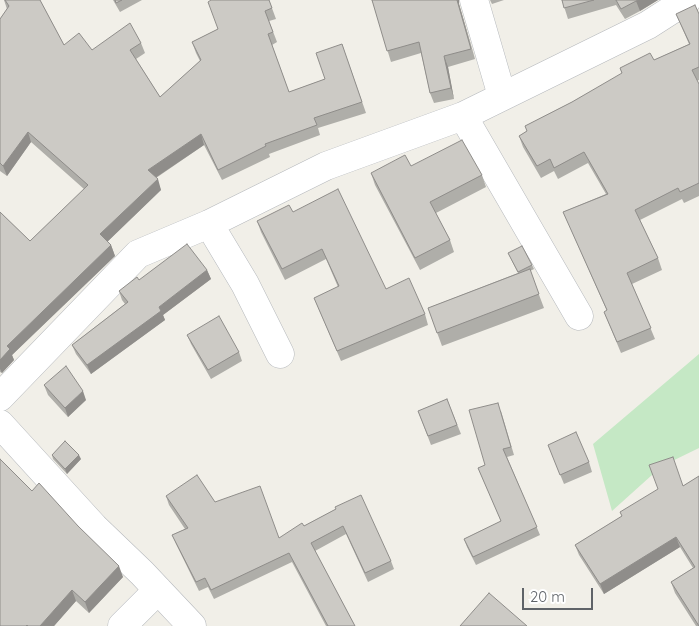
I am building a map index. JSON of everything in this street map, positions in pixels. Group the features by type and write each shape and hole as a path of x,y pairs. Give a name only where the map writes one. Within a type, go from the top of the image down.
{"street":[{"path":"474,0 502,96"},
{"path":"0,397 138,254 209,224 326,166 463,116 648,25 687,0"},
{"path":"463,116 579,316"},
{"path":"209,224 245,284 280,354"},
{"path":"0,424 94,527 192,626"},
{"path":"122,626 158,590"}],"green space":[{"path":"699,354 699,448 662,466 612,511 593,444"}],"building":[{"path":"5,0 40,0 64,45 79,33 92,50 130,23 141,43 130,50 160,97 201,60 192,42 218,29 208,2 211,0 269,0 272,8 265,11 273,32 268,34 289,92 325,79 316,53 342,44 362,102 314,118 317,125 265,144 266,146 218,170 201,134 148,170 158,179 100,234 111,245 7,346 10,349 0,360 0,212 30,241 88,185 28,132 3,166 0,163 0,19 9,6"},
{"path":"372,0 457,0 471,49 444,56 451,88 430,93 419,42 387,51"},
{"path":"562,0 594,0 564,8"},
{"path":"616,0 638,0 621,9"},
{"path":"695,5 699,14 699,67 692,70 699,84 699,183 680,192 678,188 635,210 658,258 627,273 651,328 617,342 604,312 607,310 563,212 608,194 584,152 554,168 550,159 537,166 519,136 527,131 525,126 622,73 620,68 650,53 654,60 690,44 676,14"},
{"path":"462,140 482,175 430,202 450,240 415,258 371,173 405,155 411,166"},
{"path":"338,189 386,289 409,278 425,314 337,351 314,298 339,286 322,249 282,269 257,221 289,205 293,212"},
{"path":"187,244 207,270 159,307 161,311 87,365 72,345 128,302 119,291 137,277 139,280"},
{"path":"522,246 532,265 518,272 508,253"},
{"path":"530,269 539,294 437,333 428,308"},
{"path":"219,316 239,352 208,370 187,335"},
{"path":"66,366 83,391 65,408 44,385"},
{"path":"447,399 457,425 428,436 418,411"},
{"path":"498,403 511,447 503,449 537,527 473,557 464,539 501,521 478,468 485,465 469,410"},
{"path":"576,432 589,462 560,475 548,445"},
{"path":"65,441 79,455 65,469 52,455"},
{"path":"673,457 683,486 699,476 699,626 671,582 695,567 676,537 600,584 575,545 622,516 620,512 658,489 649,465"},
{"path":"0,459 32,491 39,483 78,526 119,566 85,602 72,590 40,626 0,626"},
{"path":"197,475 215,502 260,486 279,538 302,523 304,526 336,509 335,507 361,495 391,561 365,573 343,526 311,543 355,626 328,626 289,553 211,590 205,578 196,582 172,535 188,528 166,496"},
{"path":"489,593 527,626 460,626"}]}
